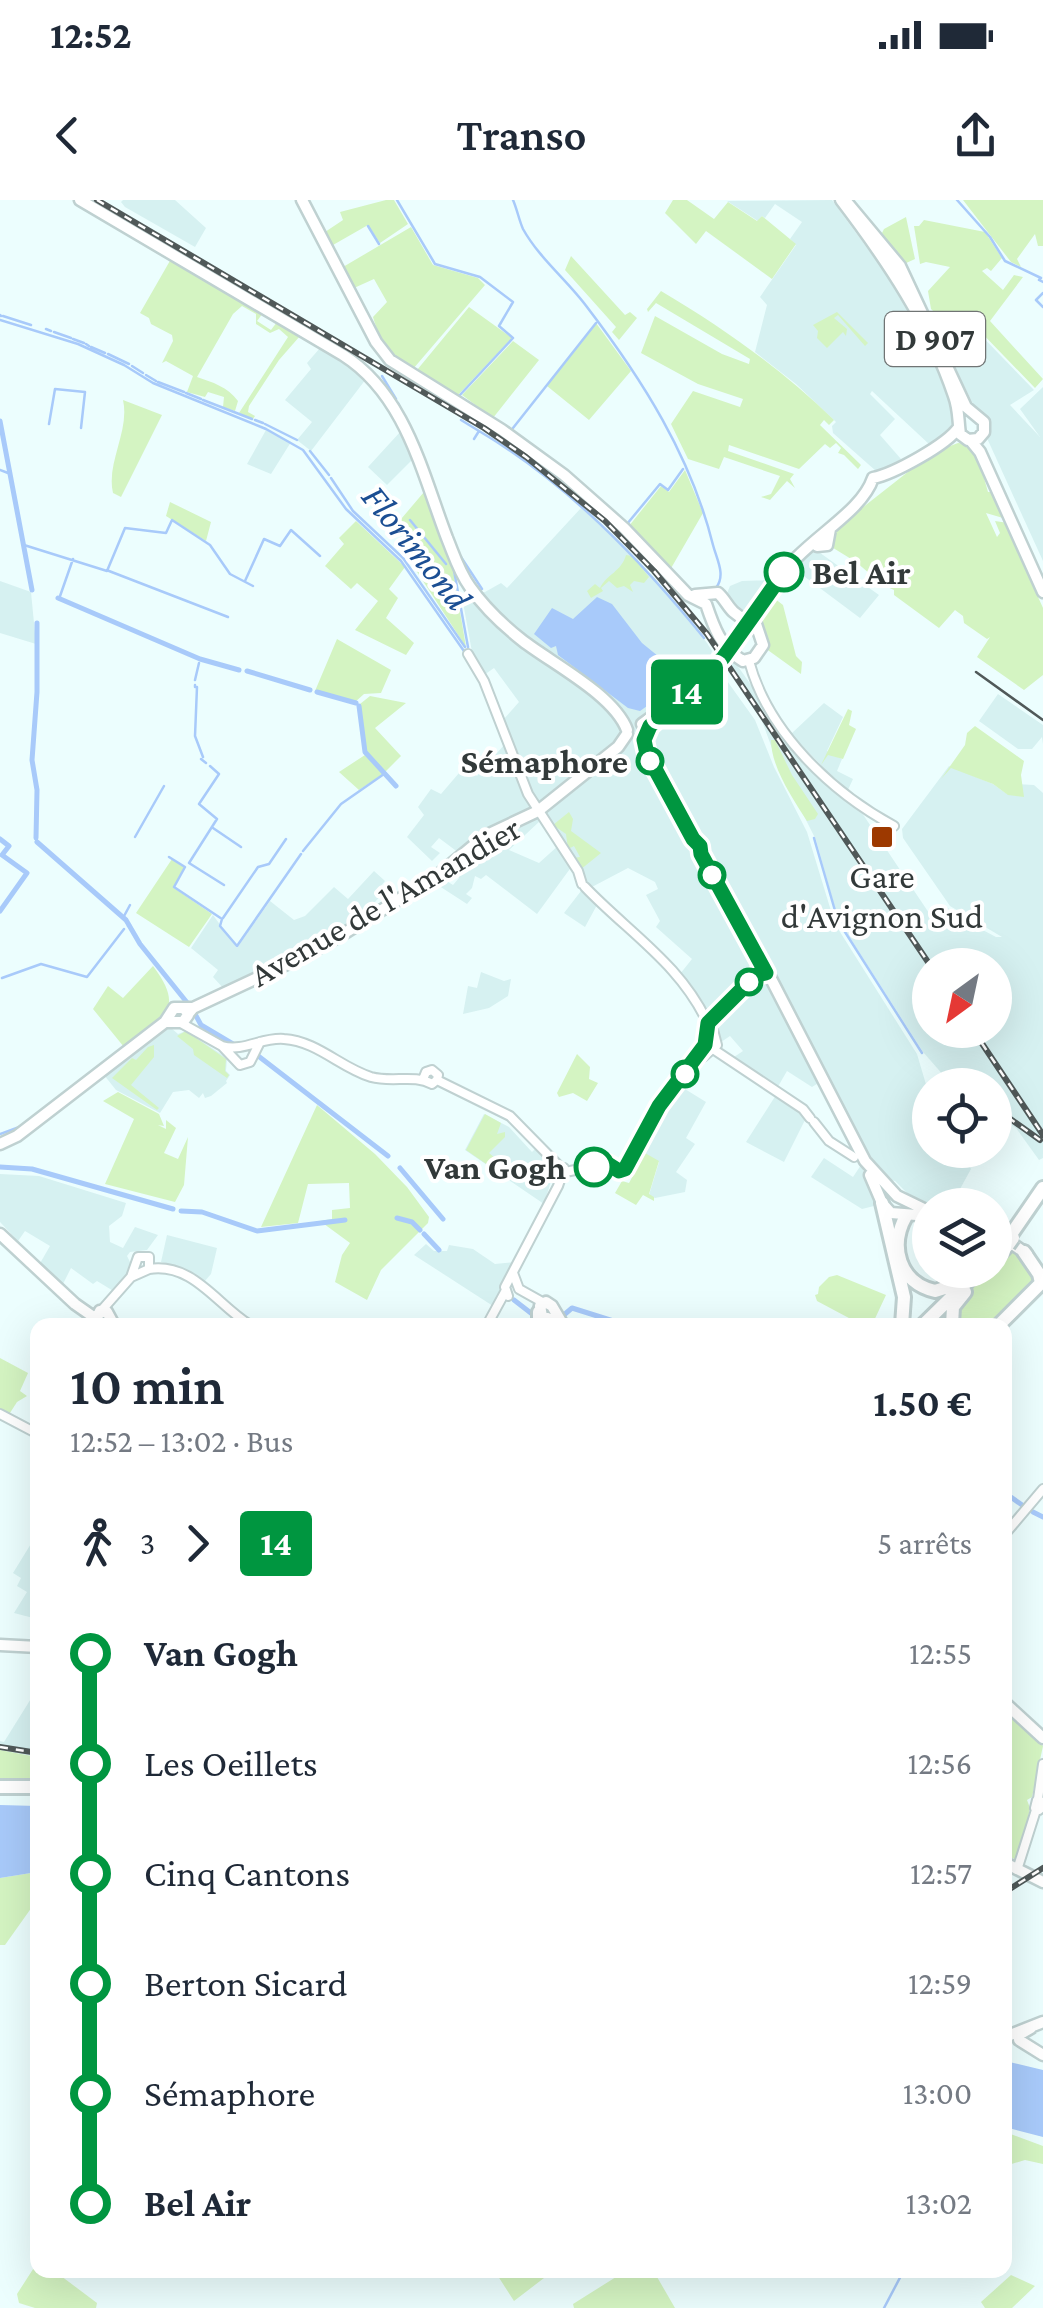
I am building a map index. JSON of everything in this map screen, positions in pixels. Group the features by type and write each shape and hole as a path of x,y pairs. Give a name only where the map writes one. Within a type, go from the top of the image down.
{"highway":[{"path":"1012,1232 1043,1191"},
{"path":"882,1203 904,1298 903,1318"},
{"path":"904,1211 898,1255 912,1280"},
{"path":"1007,1318 1042,1283 1024,1252"},
{"path":"931,1288 939,1291 956,1288"},
{"path":"933,1318 965,1288"},
{"path":"953,1318 954,1307 966,1288"},
{"path":"0,1791 30,1790"},
{"path":"0,1791 30,1791"}],"main road":[{"path":"80,200 343,355 366,373 398,413 460,571 475,594 636,734 882,1203 891,1213 912,1212"},
{"path":"302,200 385,355 556,469 624,528 681,588 739,620 742,628 738,640"},
{"name":"D 907","path":"843,200 900,266 966,407 974,415"},
{"name":"D 907","path":"843,200 916,309 952,390 959,424"},
{"path":"1043,578 995,471 983,434 984,422 974,415 966,416 959,424 980,452 1043,592"},
{"name":"Avenue de l'Amandier","path":"1,1139 22,1131 181,1015 334,939 438,875 488,835 540,809 692,688 738,640 800,552 820,539 878,483 941,444 959,424"},
{"path":"968,440 983,434"},
{"name":"Avenue de l'Amandier","path":"941,444 968,440"},
{"path":"713,605 745,618 757,612"},
{"path":"713,605 715,630 736,658 749,660 763,645 755,627 757,612"},
{"path":"738,640 752,632 760,634"},
{"path":"856,1154 904,1211"},
{"path":"882,1203 888,1197 904,1211"},
{"path":"0,1234 70,1298 105,1318"},
{"path":"1012,1247 1024,1252"},
{"path":"0,1645 30,1647"},
{"path":"1012,1709 1043,1738"},
{"path":"1012,1867 1043,1882"},
{"path":"1012,2037 1043,2022"},
{"path":"1030,2048 1018,2037 1031,2028"},
{"path":"1012,2042 1043,2055"}],"street":[{"path":"468,654 489,691 540,809 578,870 583,886 605,910 648,942 678,974 710,1040 749,1074 802,1109 826,1138 856,1154"},
{"path":"749,660 758,690 799,749 847,798 894,826"},
{"path":"564,1171 620,1164 710,1040 724,1010 761,972"},
{"path":"181,1015 210,1039 242,1051 260,1042 298,1041 373,1078 424,1078 432,1070 438,1074 437,1080 516,1121 564,1171"},
{"path":"552,1157 580,1169"},
{"path":"552,1157 558,1169 557,1183"},
{"path":"557,1183 580,1169"},
{"path":"492,1318 511,1291 514,1271 564,1171"},
{"path":"105,1318 112,1299 144,1266 198,1280 242,1318"},
{"path":"511,1291 543,1315"},
{"path":"0,1414 30,1430"},
{"path":"1012,1526 1043,1489"},
{"path":"1018,1870 1040,1804 1043,1764"}],"shaded area":[{"path":"123,200 175,200 206,228 195,247 125,207"},
{"path":"832,200 923,331 955,408 956,426 930,445 872,391 870,394 895,419 880,435 901,459 884,472 876,471 833,433 836,422 755,352 767,305 760,297 796,245 790,239 802,222 775,204 758,221 727,201"},
{"path":"973,327 1034,390 1010,405 1040,437 1020,409 1043,387 1043,561 986,436 988,429 982,414 976,410 946,350"},
{"path":"320,348 366,379 311,451 297,440 312,422 285,400 311,369 307,363"},
{"path":"266,430 291,442 271,474 247,464"},
{"path":"401,431 413,459 387,485 368,467"},
{"path":"581,508 665,590 707,643 712,651 710,657 755,720 807,832 835,924 917,1054 921,1068 912,1068 912,1168 971,1168 961,1188 912,1188 912,1198 895,1181 884,1179 825,1079 812,1087 787,1071 776,1090 734,1057 743,1051 730,1036 721,1042 708,1013 680,974 692,959 656,927 660,921 646,895 658,889 655,882 628,868 590,888 527,789 503,720 519,702 494,668 484,675 472,652 462,597 465,593 485,592 501,583 507,588"},
{"path":"816,550 879,595 860,618 793,568"},
{"path":"773,580 748,614 740,614 726,596 730,586 742,581"},
{"path":"0,581 31,592 36,644 0,633"},
{"path":"732,658 792,743 843,799 862,813 929,913 944,905 996,937 1002,937 950,906 903,838 902,829 949,766 1007,794 1016,784 1034,785 1043,793 1043,1158 1039,1160 1012,1125 1012,1068 937,1068 920,1048 1012,1048 1012,948 912,948 912,1035 838,919 816,840 777,762 758,710 725,664"},
{"path":"998,694 1043,725 1043,744 1042,737 1032,749 1018,749 979,721"},
{"path":"824,703 843,717 827,751 842,759 837,771 853,779 847,792 791,734"},
{"path":"504,745 532,810 459,853 439,838 431,847 440,853 432,861 407,837 424,815 418,807 431,789 441,794 465,766 477,776"},
{"path":"534,817 541,820 509,850 539,863 559,845 572,866 537,914 486,875 481,879 475,876 466,894 472,898 467,904 433,882 440,877 453,885 459,878 448,870 491,836"},
{"path":"374,871 385,881 380,887 383,893 375,902 381,908 316,946 225,990 213,977 218,970 191,948 213,915 237,948 270,901 294,920 305,916 334,887 348,899"},
{"path":"581,891 597,905 585,927 564,913"},
{"path":"481,972 504,981 511,979 508,996 489,1008 463,1014 468,986 477,988"},
{"path":"170,1027 178,1034 186,1031 227,1058 226,1071 230,1075 227,1083 205,1098 203,1093 199,1098 189,1090 173,1092 160,1113 116,1090 104,1075"},
{"path":"680,1086 706,1102 686,1138 695,1144 676,1172 687,1180 685,1192 655,1198 649,1195 659,1162 639,1150"},
{"path":"776,1095 800,1111 805,1120 784,1162 746,1142"},
{"path":"484,1114 509,1127 532,1152 540,1151 555,1168 544,1204 465,1150"},
{"path":"824,1158 853,1177 861,1165 875,1197 874,1206 862,1209 811,1177"},
{"path":"0,1174 39,1176 126,1203 122,1216 109,1226 110,1242 123,1248 135,1227 158,1235 147,1250 130,1252 130,1274 115,1292 97,1281 93,1284 71,1268 62,1286 39,1265 50,1246 25,1231 18,1241 0,1222"},
{"path":"167,1235 217,1248 211,1274 204,1282 188,1271 161,1262"},
{"path":"426,1244 434,1251 447,1251 449,1245 473,1249 495,1264 514,1262 493,1306 414,1255"},
{"path":"30,1545 30,1617 14,1613 27,1592 17,1586 21,1578 13,1573"},
{"path":"30,1700 30,1756 0,1750 0,1741 4,1742"}],"green space":[{"path":"394,200 408,224 380,243 368,225 333,245 325,232 343,220 340,212"},
{"path":"673,200 687,200 714,219 728,202 757,221 762,216 796,244 772,279 706,231 696,244 665,213"},
{"path":"963,200 1043,200 1043,246 1038,246 1035,234 1017,259 1021,267 1011,262"},
{"path":"906,217 915,259 904,264 882,233"},
{"path":"924,220 985,232 1002,258 991,271 982,271 1003,290 1014,275 1023,277 990,321 1043,379 1035,388 976,327 961,338 931,309 928,291 950,267 920,264 914,226"},
{"path":"411,227 433,265 478,278 485,285 413,369 392,353 379,333 373,317 387,302 374,279 354,288 343,267"},
{"path":"571,256 625,315 630,312 637,318 619,340 612,332 616,327 565,270"},
{"path":"171,259 263,313 257,321 271,330 277,322 300,336 249,406 253,419 239,413 288,337 279,329 270,333 256,324 256,314 242,306 233,314 197,377 229,392 238,401 235,411 223,407 224,397 187,392 193,376 166,361 162,363 172,335 140,313"},
{"path":"661,291 751,350 814,401 834,420 829,425 824,420 820,425 861,465 858,469 838,453 841,448 836,443 830,448 825,444 799,469 729,445 728,451 794,474 790,479 795,488 787,481 770,500 761,497 771,494 780,476 724,457 719,469 688,459 671,424 693,391 740,407 743,399 698,384 641,353 655,316 722,354 749,364 750,359 656,303 648,312"},
{"path":"469,307 512,338 458,395 417,370"},
{"path":"837,312 868,343 865,346 838,315 834,318 847,329 846,336 843,332 827,348 817,338 818,331 813,325"},
{"path":"596,323 631,371 589,420 547,386"},
{"path":"513,341 539,360 493,418 462,395"},
{"path":"123,400 162,415 121,497 113,493 112,482 123,423"},
{"path":"958,443 967,444 978,457 988,492 993,492 1003,514 1003,518 986,513 997,537 1000,533 995,521 1008,523 1012,539 1018,540 1038,585 1034,588 1043,608 1043,675 1024,690 977,657 990,637 987,639 964,623 963,616 955,610 939,628 894,595 894,590 830,546 834,530 932,453"},
{"path":"685,470 703,513 670,570 629,526 661,486 669,492"},
{"path":"424,492 453,570 466,647 408,558 417,547 396,525"},
{"path":"170,502 211,522 206,541 166,516"},
{"path":"356,521 405,567 389,589 398,598 386,618 414,643 406,655 355,630 378,601 357,583 351,589 325,566 344,544 339,538"},
{"path":"626,555 632,556 649,577 644,583 634,581 630,585 633,592 624,586 617,588 609,581 601,588 603,591 591,598 587,591 595,584 600,588"},
{"path":"774,598 783,605 796,656 802,662 801,674 765,648 767,639 757,620"},
{"path":"337,639 391,670 381,693 364,694 354,703 315,691"},
{"path":"370,696 406,703 375,728 401,756 384,773 366,752 360,704"},
{"path":"848,709 852,711 849,725 856,729 843,759 828,755 821,765"},
{"path":"975,726 1024,761 1024,797 1008,795 993,784 951,768 941,779"},
{"path":"771,740 775,740 818,814 815,819 807,821 789,793"},
{"path":"365,755 383,774 359,790 339,772"},
{"path":"569,812 573,819 571,831 601,853 580,870 573,858 580,857 574,846 568,849 566,834 553,825"},
{"path":"172,859 184,867 174,888 212,914 189,947 136,913"},
{"path":"153,966 163,982 169,1005 158,1022 124,1047 93,1009 108,986 123,998"},
{"path":"186,1031 226,1059 227,1078 194,1055 193,1049 177,1036"},
{"path":"154,1045 154,1057 131,1085 157,1110 112,1078 132,1058 136,1060"},
{"path":"577,1054 590,1067 589,1079 598,1083 587,1101 573,1093 559,1097 557,1093"},
{"path":"118,1092 159,1114 164,1126 158,1125 166,1129 166,1120 176,1128 164,1153 178,1159 188,1137 184,1185 175,1202 105,1184 134,1119 103,1101"},
{"path":"317,1105 375,1154 429,1217 428,1223 381,1270 367,1300 335,1282 342,1255 350,1243 320,1221 332,1219 332,1210 350,1208 349,1183 308,1184 298,1223 261,1227"},
{"path":"485,1114 501,1123 497,1134 505,1132 505,1137 489,1153 495,1158 493,1163 508,1174 505,1177 466,1150"},
{"path":"645,1153 659,1161 649,1194 654,1201 643,1195 636,1205 615,1193 622,1181 629,1183"},
{"path":"1012,1249 1020,1253 1038,1281 1002,1318 955,1318 958,1303 973,1288 1012,1288"},
{"path":"837,1275 886,1295 875,1318 849,1318 817,1301 819,1287"},
{"path":"0,1358 28,1373 20,1391 27,1396 17,1402 8,1416 0,1412"},
{"path":"1012,1719 1043,1746 1032,1797 1027,1800 1030,1808 1019,1861 1012,1858"},
{"path":"0,1750 30,1756 30,1781 0,1779"},
{"path":"30,1873 30,1910 5,1945 0,1945 0,1878"},
{"path":"1012,2135 1043,2146 1043,2164 1025,2160 1012,2164"},
{"path":"30,2274 30,2278 64,2278 97,2303 96,2308 35,2308 19,2303 17,2294"},
{"path":"1012,2275 1035,2286 1012,2308 985,2308 981,2302"},
{"path":"499,2278 544,2278 514,2301"},
{"path":"614,2278 658,2278 675,2308 574,2308 573,2304"}],"water":[{"path":"597,597 612,604 642,643 680,674 677,685 640,711 628,708 558,655 556,646 551,648 534,634 552,608 573,619"},
{"path":"0,1805 30,1806 30,1873 0,1878"},
{"path":"1012,2063 1043,2070 1043,2137 1012,2129"}],"waterway":[{"path":"397,200 435,264 480,277 513,302 499,326 513,338 459,396 484,413"},
{"path":"513,200 530,240 607,334 645,390 678,450 704,512 720,567 716,588"},
{"path":"957,200 990,237 1005,261 1043,282"},
{"path":"368,226 379,244"},
{"path":"1043,293 1036,300 1043,307"},
{"name":"Florimond","path":"3,316 31,325"},
{"path":"0,320 78,344 153,383 266,429 303,450 346,509 401,561 466,654"},
{"path":"513,428 596,323"},
{"name":"Florimond","path":"46,329 51,331"},
{"name":"Florimond","path":"54,332 71,338"},
{"name":"Florimond","path":"73,339 84,343"},
{"name":"Florimond","path":"91,347 105,353"},
{"name":"Florimond","path":"108,354 129,364"},
{"name":"Florimond","path":"132,366 143,373"},
{"name":"Florimond","path":"146,375 156,381"},
{"path":"382,376 396,399"},
{"name":"Florimond","path":"158,382 184,392"},
{"path":"49,424 55,389 85,392 81,428"},
{"name":"Florimond","path":"186,393 201,399"},
{"name":"Florimond","path":"203,400 252,419"},
{"path":"398,403 404,416"},
{"name":"Florimond","path":"255,420 263,423"},
{"path":"461,420 479,431 474,439"},
{"path":"0,421 32,590"},
{"name":"Florimond","path":"265,424 297,440"},
{"path":"479,431 542,474 600,524 704,638"},
{"name":"Florimond","path":"310,451 329,475"},
{"path":"627,524 660,484 668,490 683,469"},
{"path":"0,470 8,473"},
{"path":"418,471 427,497"},
{"name":"Florimond","path":"331,478 353,511 403,558 465,647"},
{"path":"24,545 107,571 125,528 166,533 172,520 210,545 230,574 253,586"},
{"path":"410,520 446,564"},
{"path":"245,581 264,539 280,546 291,530 320,556"},
{"path":"459,554 482,589"},
{"path":"59,599 73,559"},
{"path":"453,565 468,647"},
{"path":"109,571 228,617"},
{"path":"58,598 200,659 239,670"},
{"path":"36,838 37,790 32,760 37,623"},
{"path":"195,680 199,663"},
{"path":"247,671 310,690"},
{"path":"197,687 195,736 203,757"},
{"path":"317,692 356,703"},
{"path":"359,706 365,752 396,786"},
{"path":"201,759 206,763"},
{"path":"210,766 219,774 199,804 217,819 189,863 224,885"},
{"path":"303,851 341,804 384,774"},
{"path":"135,837 164,786"},
{"path":"213,828 241,847"},
{"path":"814,838 838,921 922,1053"},
{"path":"0,839 9,846 2,855 27,873 0,911"},
{"path":"223,918 258,867 269,864 286,839"},
{"path":"37,842 126,920 140,944 189,1005"},
{"path":"169,857 185,867 174,887 222,919 220,926 237,946 301,854"},
{"path":"123,918 130,905"},
{"path":"2,978 41,964 87,977 124,929"},
{"path":"194,1012 201,1025 233,1044"},
{"path":"257,1055 388,1156"},
{"path":"0,1134 22,1126"},
{"path":"0,1167 32,1169 173,1209"},
{"path":"400,1168 443,1219"},
{"path":"181,1211 202,1212 257,1231 345,1220"},
{"path":"397,1218 412,1222 420,1230"},
{"path":"424,1234 439,1250"},
{"path":"514,1300 536,1317"},
{"path":"565,1314 572,1308 604,1318"},
{"path":"1012,1498 1025,1507"},
{"path":"1033,1512 1043,1517"},
{"path":"884,2308 900,2278"}],"tram line":[{"path":"976,672 1043,720"}],"railway":[{"path":"97,200 484,428 605,521 707,634 919,948"},
{"path":"985,1048 1043,1135"},
{"path":"1012,1120 1040,1140"},
{"path":"0,1747 30,1752"},
{"path":"1012,1888 1043,1868"}],"bus line":[{"name":"14","path":"594,1167 608,1164 619,1171 625,1169 659,1106 705,1045 708,1023 756,975 766,973 647,754 644,740 652,724 707,675 738,640 784,572"}],"place":[{"name":"Bel Air","path":"784,572"},
{"name":"Sémaphore","path":"650,761"},
{"name":"Gare d'Avignon Sud","path":"882,837"},
{"name":"Van Gogh","path":"594,1167"}]}
